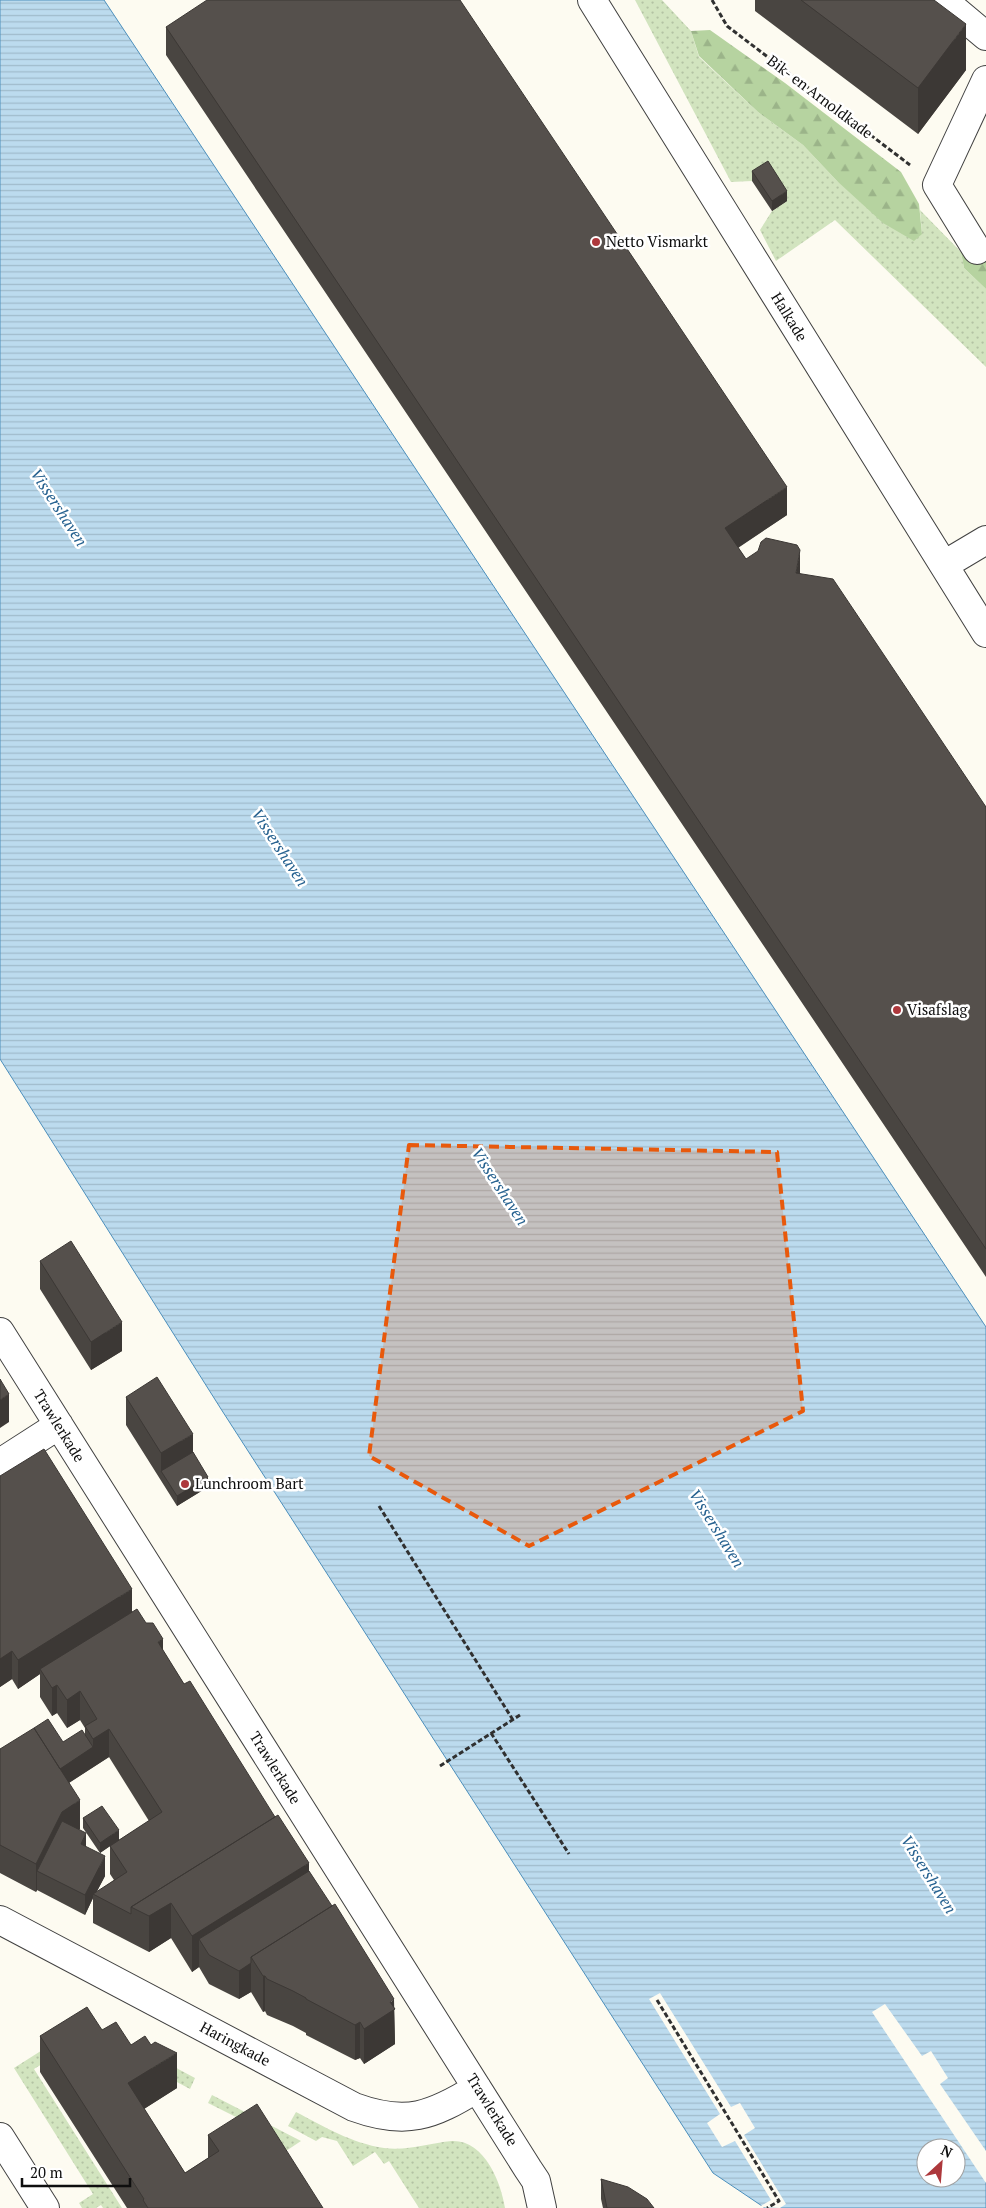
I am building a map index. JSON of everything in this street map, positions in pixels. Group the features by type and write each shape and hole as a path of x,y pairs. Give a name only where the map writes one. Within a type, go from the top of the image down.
{"street":[{"name":"Halkade","path":"592,0 986,633"},
{"path":"943,0 986,36"},
{"path":"977,250 937,185 986,80"},
{"path":"944,565 986,540"},
{"name":"Trawlerkade","path":"0,1332 536,2181 542,2208"},
{"path":"0,1463 59,1425"},
{"name":"Haringkade","path":"0,1920 354,2107 372,2114 393,2117 430,2113 449,2106 477,2088"},
{"path":"0,2137 45,2208"}],"path":[{"name":"Bik- en Arnoldkade","path":"712,0 728,26 937,185"},
{"path":"379,1506 513,1720"},
{"path":"440,1766 520,1715"},
{"path":"490,1733 569,1854"},
{"path":"657,2000 778,2201 767,2208"}],"highlighted area":[{"path":"409,1145 777,1152 803,1411 529,1546 369,1456"}],"green space":[{"path":"635,0 662,0 691,31 699,57 758,112 803,145 837,181 922,234 920,210 961,252 964,268 986,289 986,367 835,220 776,261 760,230 772,211 787,201 768,171 752,181 731,182"},
{"path":"710,30 785,83 901,172 919,204 922,234 914,241 883,223 837,181 803,145 758,112 699,56 691,31"},
{"path":"961,252 986,259 986,289 964,268"},
{"path":"88,2021 195,2078 190,2089 89,2035 34,2069 122,2208 103,2208 101,2205 96,2208 82,2208 79,2203 93,2194 14,2068"},
{"path":"212,2095 301,2141 271,2161 246,2122 208,2103"},
{"path":"296,2112 328,2129 372,2146 393,2149 452,2141 464,2143 482,2155 489,2165 500,2187 505,2208 419,2208 389,2161 384,2164 375,2152 353,2166 337,2141 322,2137 316,2141 288,2126"}],"water":[{"name":"Vissershaven","path":"0,0 104,0 986,1327 986,2208 765,2208 713,2173 221,1409 0,1059"}],"pier":[{"path":"660,1993 731,2107 740,2103 755,2128 744,2135 786,2204 780,2208 759,2207 771,2200 735,2141 722,2147 707,2123 720,2114 649,1999"},
{"path":"885,2004 922,2056 931,2051 948,2078 940,2084 986,2151 986,2183 966,2153 966,2138 956,2138 872,2012"}],"building":[{"path":"207,0 460,0 787,487 725,528 746,559 758,551 761,542 766,538 797,545 800,550 796,573 833,579 986,807 986,1249 166,27"},
{"path":"801,0 934,0 966,24 918,88"},
{"path":"768,161 787,191 772,201 752,171"},
{"path":"71,1241 122,1322 91,1342 40,1261"},
{"path":"157,1377 193,1434 161,1453 126,1397"},
{"path":"0,1379 9,1394 0,1400"},
{"path":"44,1449 132,1589 18,1660 12,1651 0,1659 0,1476"},
{"name":"Lunchroom Bart","path":"193,1452 208,1477 177,1496 161,1471"},
{"path":"137,1609 146,1623 153,1623 163,1639 158,1642 184,1684 190,1681 275,1817 131,1907 131,1914 93,1894 127,1872 110,1846 162,1812 109,1729 93,1739 85,1726 97,1719 80,1691 67,1700 57,1685 52,1688 40,1669"},
{"path":"48,1719 63,1742 82,1730 93,1747 60,1769 34,1728"},
{"path":"34,1728 80,1800 62,1812 36,1864 0,1845 0,1749"},
{"path":"102,1806 119,1830 100,1843 83,1818"},
{"path":"278,1815 309,1863 192,1936 171,1903 149,1916 131,1907"},
{"path":"62,1821 86,1833 81,1844 105,1856 85,1895 37,1871"},
{"path":"309,1871 332,1906 251,1957 251,1963 239,1971 209,1955 199,1939"},
{"path":"335,1904 394,1999 390,2002 395,2009 364,2029 360,2022 355,2025 267,1979 251,1957"},
{"path":"87,2007 102,2030 116,2022 131,2045 145,2036 151,2045 155,2042 177,2053 128,2083 185,2173 219,2151 208,2135 257,2104 323,2208 148,2208 40,2036"},
{"path":"601,2179 628,2187 647,2199 654,2208 607,2208"}],"place":[{"name":"Netto Vismarkt","path":"596,242"},
{"name":"Visafslag","path":"897,1010"},
{"name":"Lunchroom Bart","path":"185,1484"}]}
